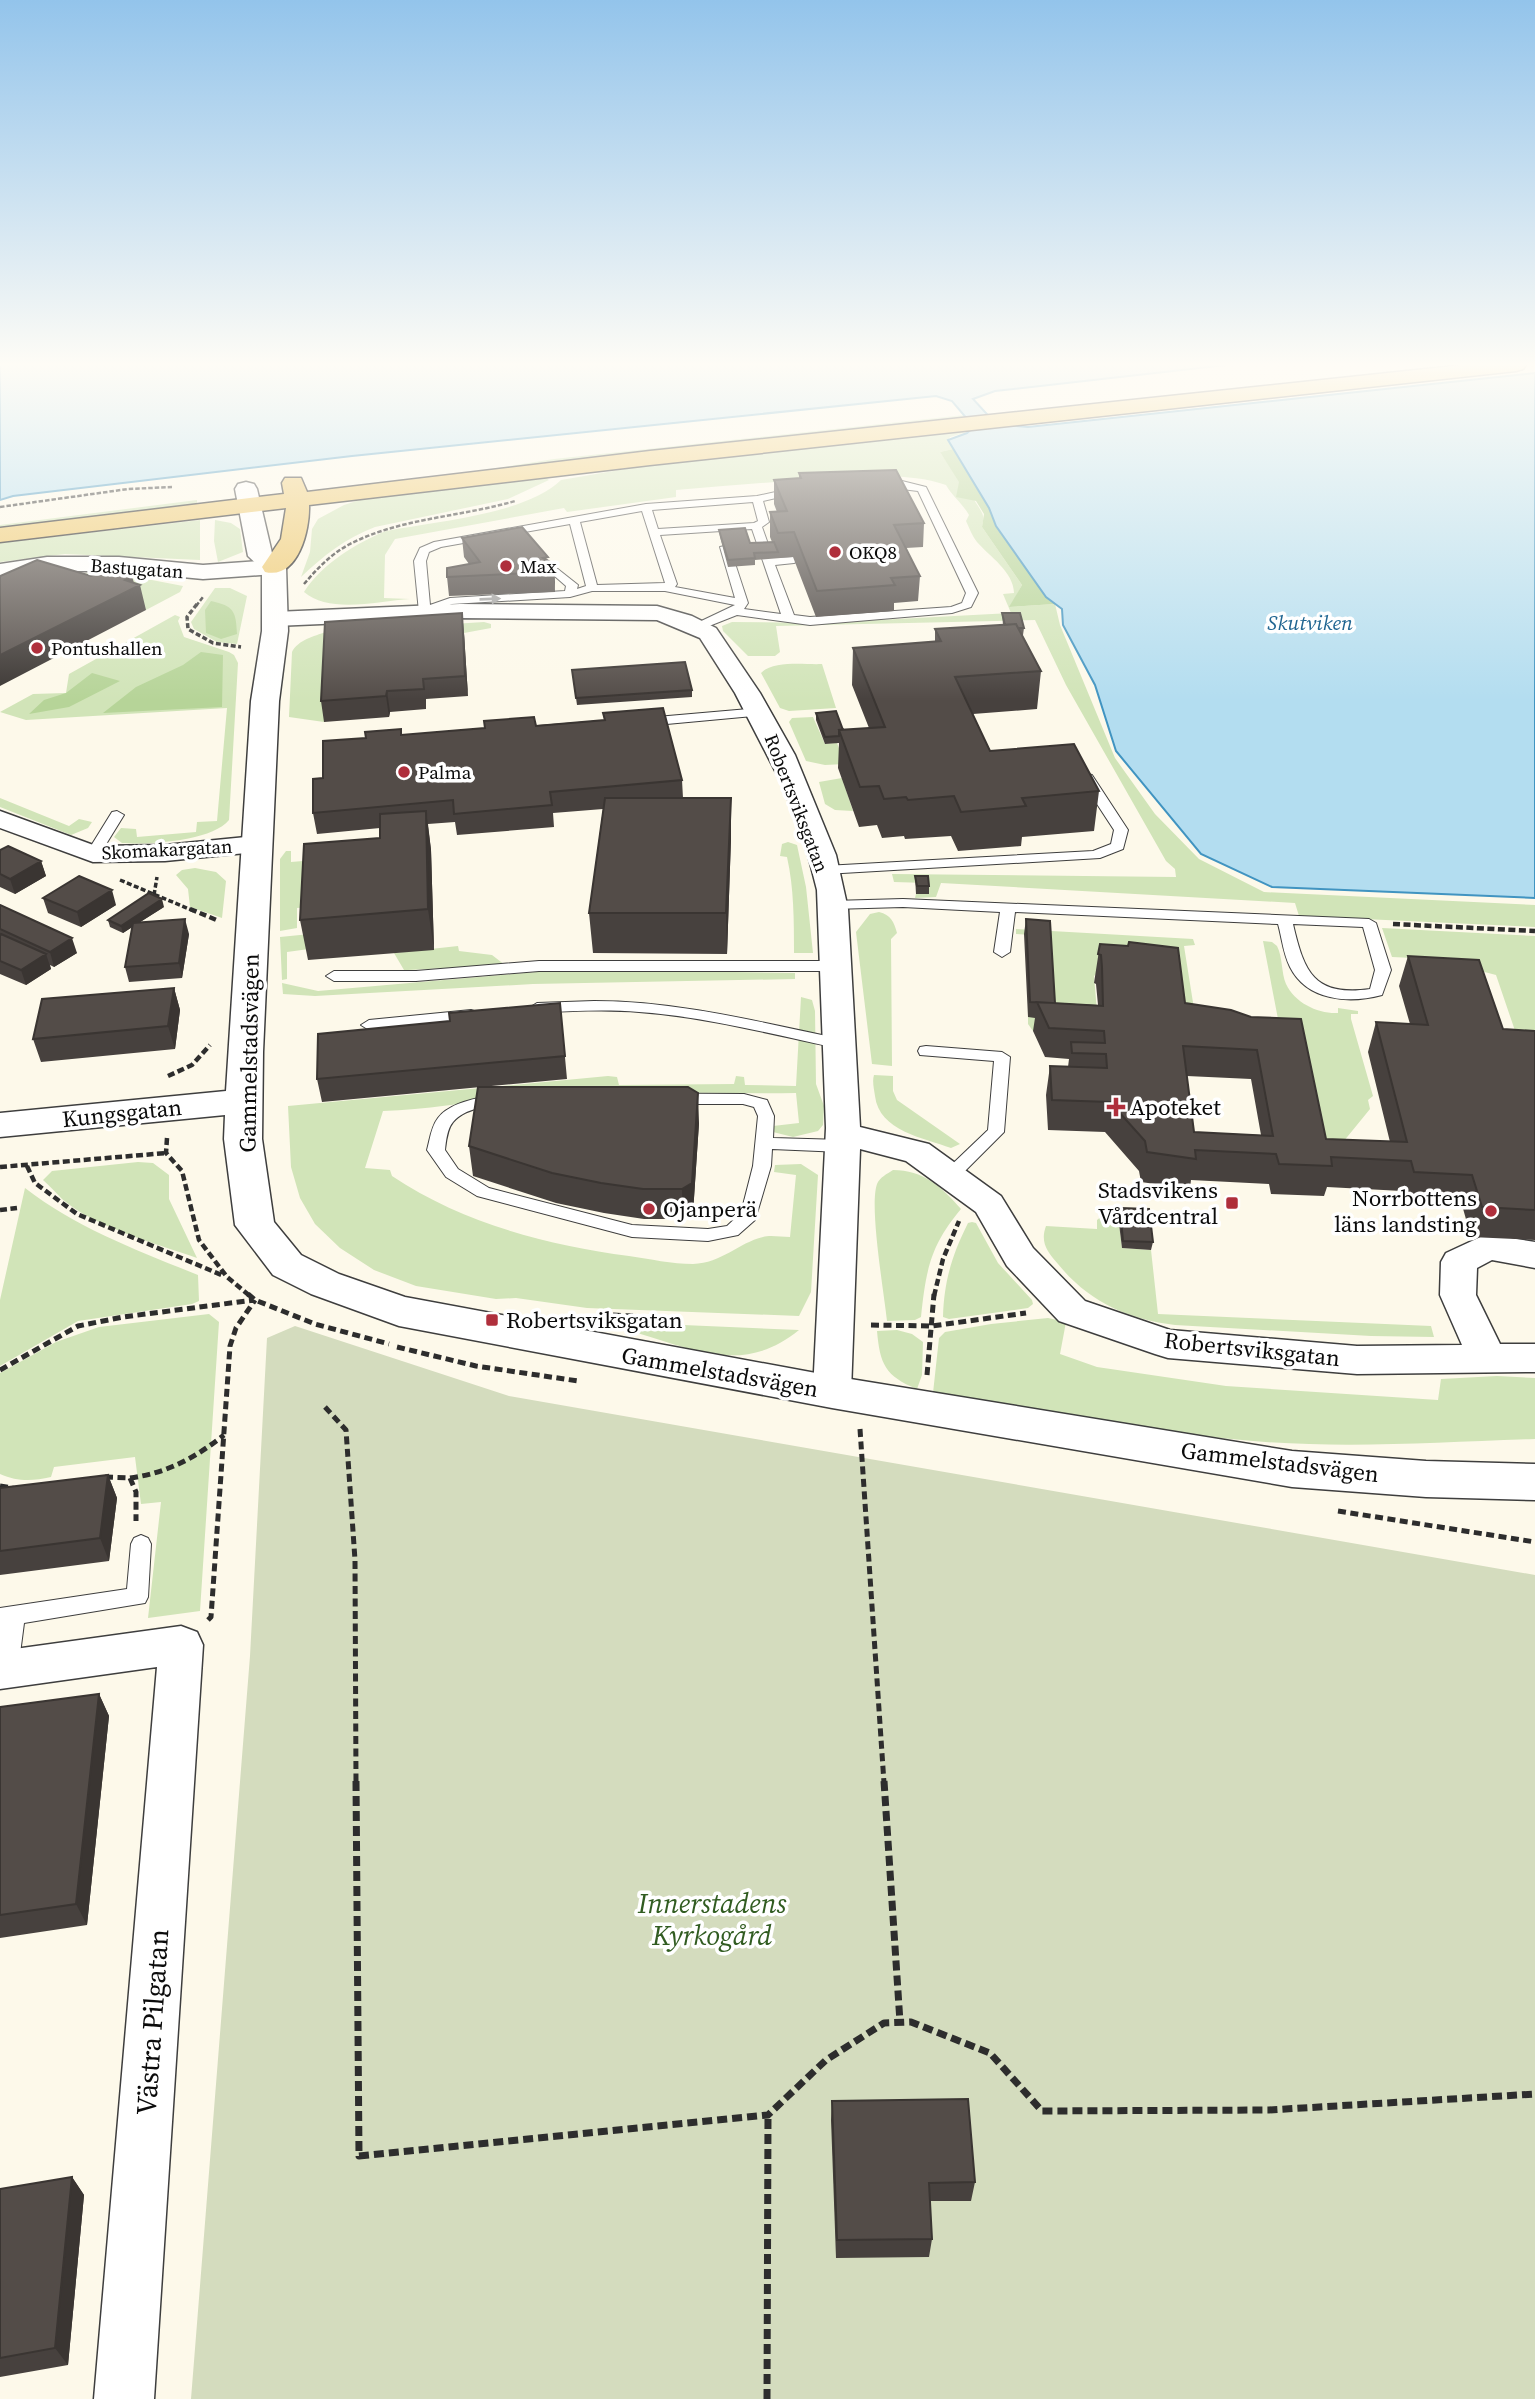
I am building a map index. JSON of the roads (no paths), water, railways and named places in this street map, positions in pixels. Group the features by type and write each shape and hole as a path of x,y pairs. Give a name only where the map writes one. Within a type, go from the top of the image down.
{"main road":[{"path":"0,520 421,477"},
{"path":"274,567 288,554 294,542 295,491"},
{"path":"0,535 248,496"}],"street":[{"path":"248,496 260,556 274,567"},
{"name":"Bastugatan","path":"0,571 47,564 119,564 203,572 274,567"},
{"name":"Gammelstadsvägen","path":"274,567 275,618 265,701 243,1139 255,1224 287,1265 325,1284 399,1311 832,1392 1292,1469 1426,1479 1535,1482"},
{"path":"275,618 425,612 657,613 699,626"},
{"name":"Robertsviksgatan","path":"699,626 708,633 726,659 778,745 825,870 832,905 835,966 841,1011 842,1140 842,1235 832,1392"},
{"name":"Skomakargatan","path":"0,819 93,854 165,853 257,844"},
{"name":"Kungsgatan","path":"0,1125 244,1101"},
{"name":"Robertsviksgatan","path":"842,1140 917,1152 989,1204 1020,1257 1072,1311 1168,1344 1357,1360 1535,1358"},
{"path":"1488,1359 1458,1295 1459,1262 1487,1247 1535,1255"},
{"name":"Västra Pilgatan","path":"3,1669 196,1631 124,2399"}],"lane":[{"path":"815,489 757,499 646,507 574,520 523,539 438,544 424,550 420,561 425,612 450,601 570,594 592,588 665,588 739,607 810,621 952,610 967,604 972,593 922,489 902,484 867,485"},
{"path":"656,531 756,526 764,522 757,499"},
{"path":"646,507 671,583 665,588"},
{"path":"574,520 592,588"},
{"path":"756,526 787,615"},
{"path":"719,528 740,589 739,607"},
{"path":"523,539 551,571 572,585 570,594"},
{"path":"768,562 794,560"},
{"path":"699,626 739,607"},
{"path":"787,615 815,612"},
{"path":"638,722 760,712"},
{"path":"825,870 1095,855 1118,846 1121,830 1089,778 1075,775"},
{"path":"93,854 117,815"},
{"path":"832,905 903,903 1369,923 1383,970 1377,992 1331,993 1306,980 1297,968 1285,920"},
{"path":"1002,953 1008,908"},
{"path":"334,976 416,976 539,966 835,966"},
{"path":"522,1009 595,1006 652,1008 711,1017 841,1044"},
{"path":"369,1025 494,1012"},
{"path":"926,1051 1002,1057 996,1132 963,1185"},
{"path":"577,1098 744,1098 761,1104 766,1116 764,1143 757,1189 749,1216 732,1231 708,1235 632,1231 482,1192 452,1173 436,1150 444,1121 459,1109 501,1100 577,1098"},
{"path":"764,1143 842,1140"},
{"path":"3,1669 7,1616 137,1597 141,1544"}],"water":[{"name":"Skutviken","path":"0,477 174,477 13,496 0,500"},
{"name":"Skutviken","path":"970,477 1535,477 1535,898 1272,887 1201,854 1116,751 1095,685 1063,625 1062,609 1046,597 996,526 989,508"}],"place":[{"name":"OKQ8","path":"835,552"},
{"name":"Max","path":"506,566"},
{"name":"Pontushallen","path":"37,648"},
{"name":"Palma","path":"404,772"},
{"name":"Apoteket","path":"1116,1107"},
{"name":"Stadsvikens Vårdcentral","path":"1232,1203"},
{"name":"Ojanperä","path":"649,1209"},
{"name":"Norrbottens läns landsting","path":"1491,1211"},
{"name":"Robertsviksgatan","path":"492,1320"}],"park label":[{"name":"Innerstadens Kyrkogård","path":"712,1919"}]}
